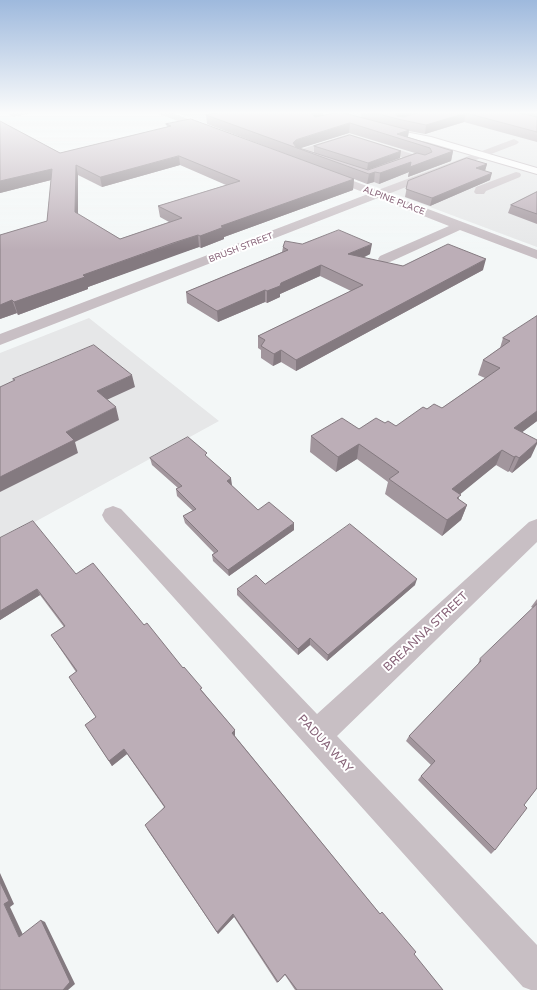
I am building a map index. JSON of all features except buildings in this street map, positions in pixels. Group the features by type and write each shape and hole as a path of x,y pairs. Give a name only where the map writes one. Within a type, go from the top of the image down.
{"main road":[{"path":"463,158 537,181"},
{"path":"492,158 537,172"}],"street":[{"path":"315,158 326,162"},
{"path":"402,163 420,159 417,158"},
{"name":"BRUSH STREET","path":"0,340 473,158"},
{"name":"ALPINE PLACE","path":"312,169 537,255"},
{"path":"480,192 480,189 516,175"},
{"path":"384,259 459,226"},
{"name":"PADUA WAY","path":"113,515 537,973"},
{"name":"BREANNA STREET","path":"316,735 537,528"}],"shaded area":[{"path":"300,158 537,158 537,247"},
{"path":"89,318 219,421 0,541 0,353"}]}
